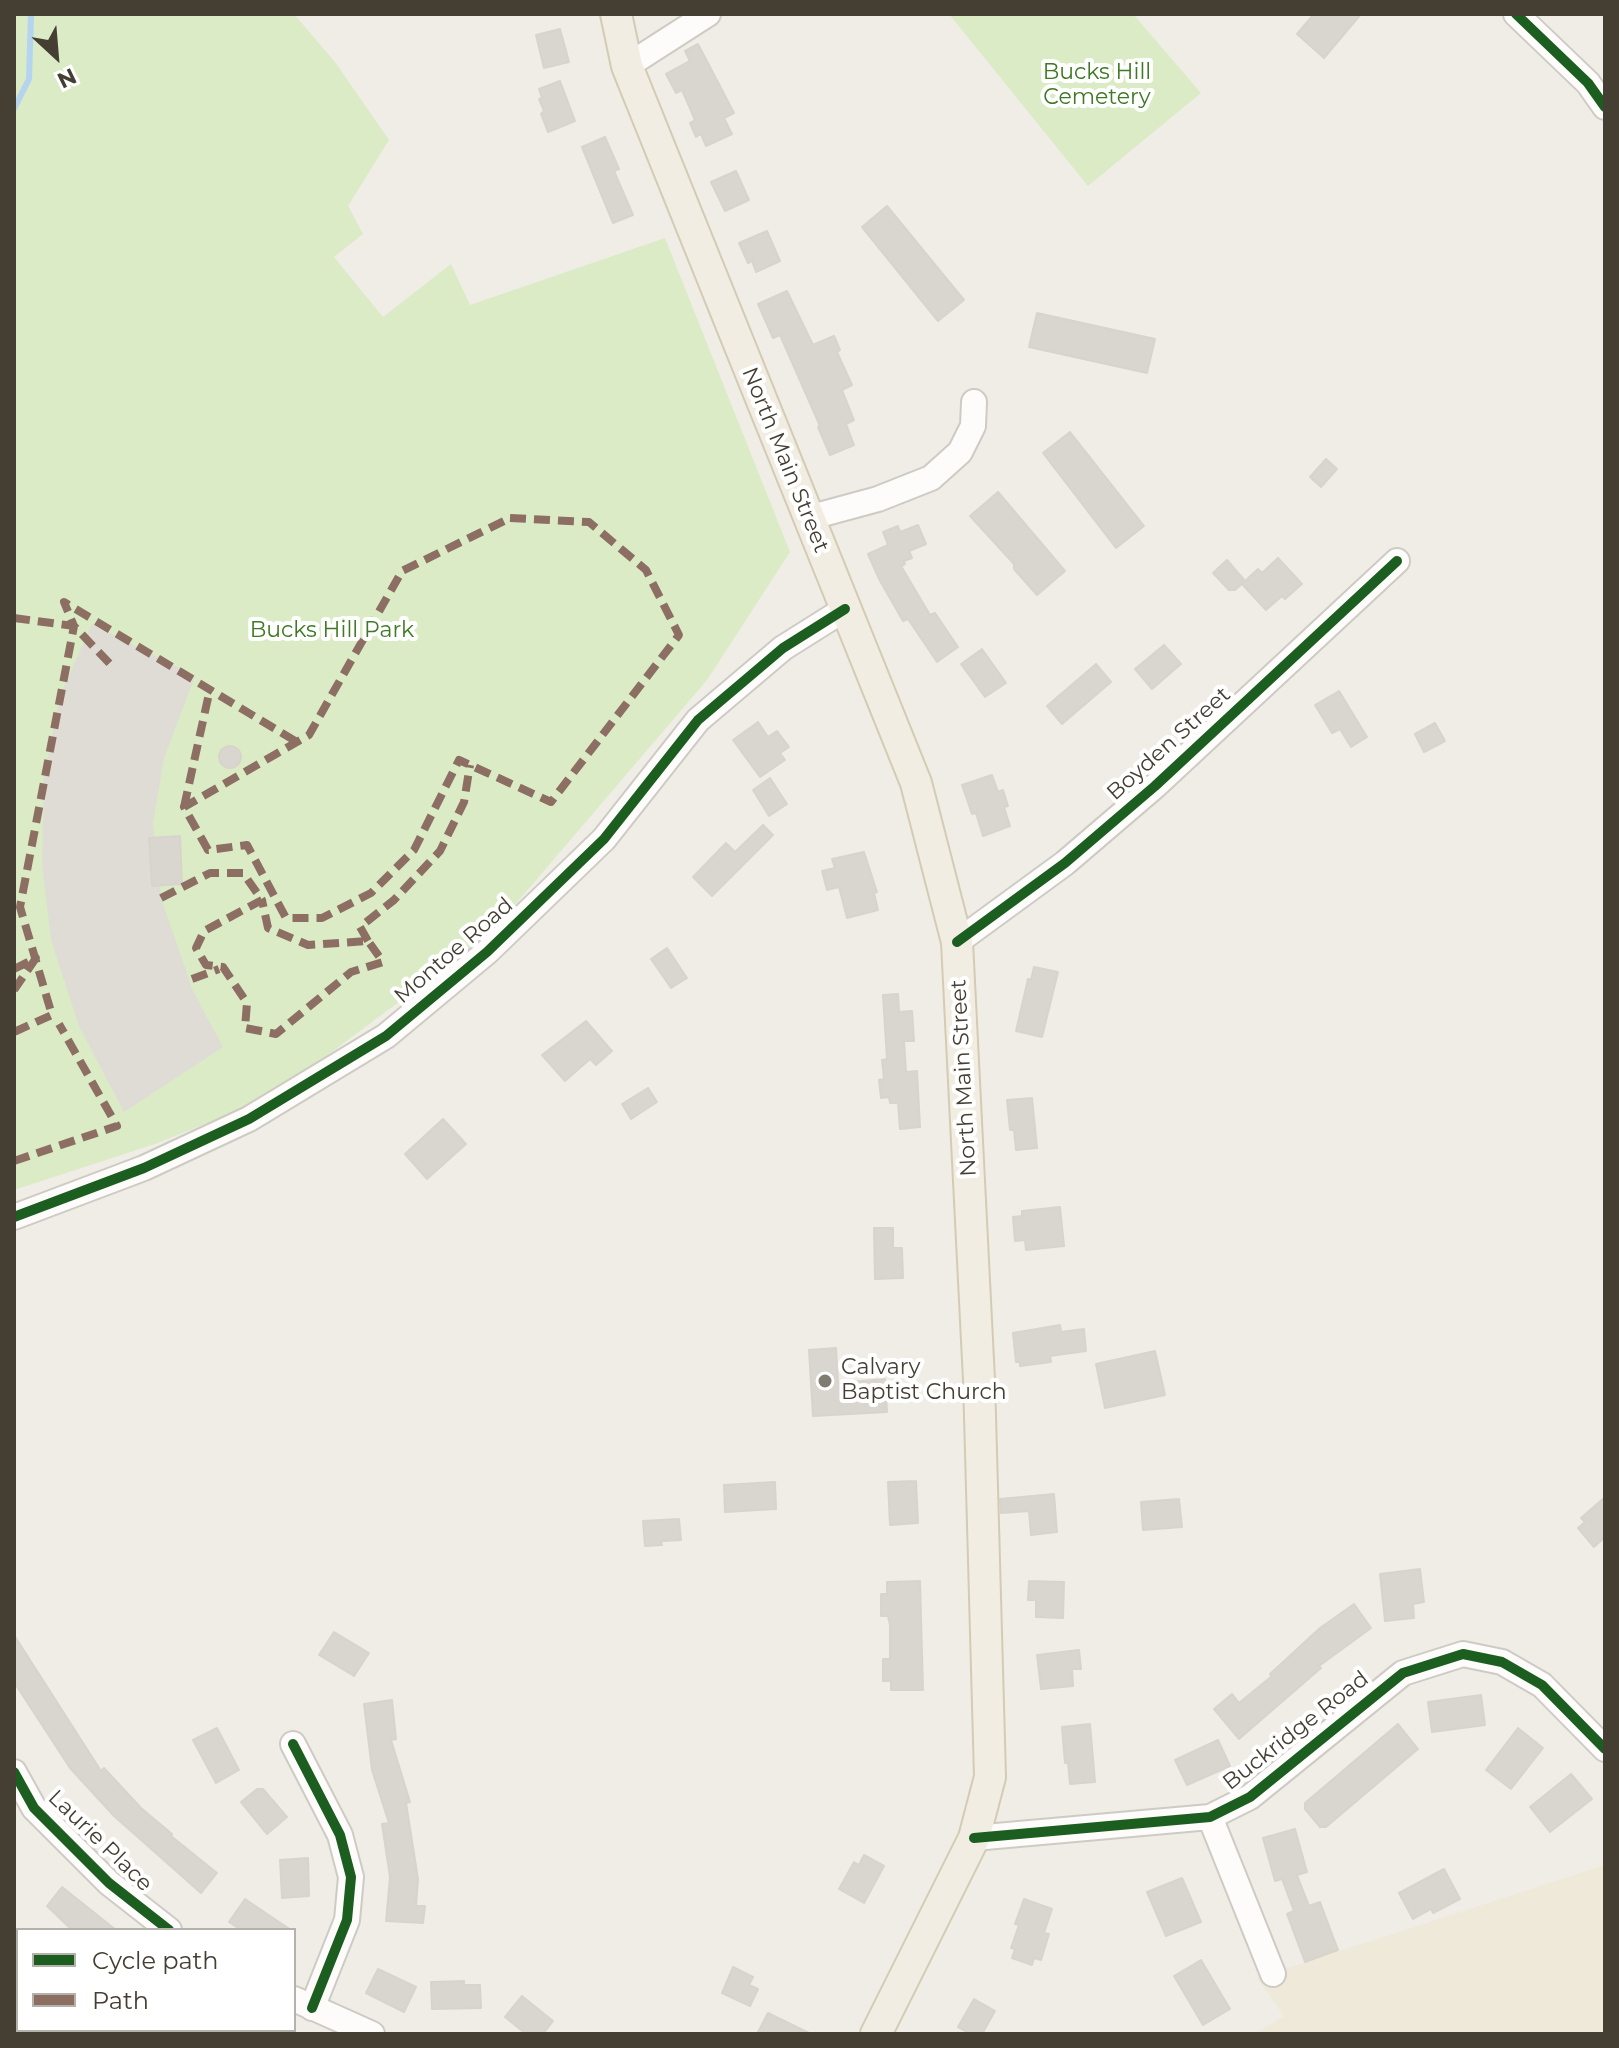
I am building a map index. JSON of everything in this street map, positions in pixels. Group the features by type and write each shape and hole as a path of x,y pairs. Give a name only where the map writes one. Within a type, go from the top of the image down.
{"main road":[{"name":"North Main Street","path":"616,14 627,66 916,783 957,942 979,1380 990,1777 974,1838 876,2034"}],"street":[{"path":"627,66 708,14"},
{"path":"1516,14 1588,83 1605,107"},
{"path":"808,518 878,499 931,478 960,452 973,426 974,402"},
{"name":"Boyden Street","path":"957,942 1065,863 1144,796 1397,561"},
{"name":"Montoe Road","path":"14,1217 144,1168 249,1119 386,1036 487,952 604,839 698,720 783,648 845,609"},
{"name":"Buckridge Road","path":"974,1838 1210,1817 1250,1797 1403,1673 1463,1654 1502,1662 1542,1685 1605,1749"},
{"path":"293,1744 340,1835 351,1877 347,1920 303,2004 372,2034"},
{"name":"Laurie Place","path":"14,1772 34,1808 109,1883 166,1928"},
{"path":"1210,1817 1273,1974"}],"shaded area":[{"path":"92,624 195,676 164,758 153,823 161,898 193,991 223,1047 124,1112 79,1026 51,940 42,864 44,777 60,696"},
{"path":"1605,1865 1605,2034 1254,2034 1284,2016 1257,1978"}],"green space":[{"name":"Bucks Hill Park","path":"14,14 294,14 335,62 389,140 348,206 363,234 334,257 383,317 451,264 470,305 665,238 790,552 707,680 490,934 270,1098 155,1144 14,1190"},
{"name":"Bucks Hill Cemetery","path":"949,14 1133,14 1201,93 1088,186"}],"building":[{"path":"1314,14 1361,14 1324,58 1297,34"},
{"path":"560,29 569,62 544,68 536,35"},
{"path":"698,44 734,113 724,118 732,134 706,146 701,134 696,137 690,123 695,120 682,90 676,93 666,74 690,61 685,51"},
{"path":"560,81 575,121 548,132 541,114 544,111 539,89"},
{"path":"605,137 619,169 614,171 633,215 613,223 582,147"},
{"path":"736,171 749,200 725,211 711,182"},
{"path":"887,206 964,300 938,321 862,227"},
{"path":"767,231 780,261 756,272 739,243"},
{"path":"787,291 813,345 834,336 840,350 837,352 852,385 842,390 854,420 846,424 854,445 830,455 780,335 773,338 758,304"},
{"path":"1037,313 1155,339 1147,373 1029,347"},
{"path":"1070,432 1144,526 1116,548 1043,453"},
{"path":"1326,459 1337,469 1321,487 1310,477"},
{"path":"998,492 1065,571 1037,595 1014,569 1014,564 970,516"},
{"path":"918,525 926,544 909,551 912,558 901,566 930,615 935,613 958,647 937,662 908,619 903,621 868,554 888,545 883,532 898,526 900,532"},
{"path":"1278,558 1302,584 1266,610 1242,584 1258,569 1262,573"},
{"path":"1227,560 1245,581 1235,590 1229,590 1213,573"},
{"path":"1164,645 1181,664 1152,689 1135,669"},
{"path":"982,649 1006,683 985,697 961,664"},
{"path":"1096,664 1111,682 1062,724 1047,706"},
{"path":"1339,691 1367,737 1351,747 1340,729 1332,733 1315,705"},
{"path":"758,722 768,737 777,731 789,747 780,753 785,760 760,777 733,740"},
{"path":"1435,723 1445,741 1424,752 1415,734"},
{"path":"230,746 238,749 241,757 238,765 230,768 222,765 219,757 222,749"},
{"path":"992,775 998,792 1003,790 1010,826 983,836 962,785"},
{"path":"770,778 787,804 769,816 753,790"},
{"path":"763,825 773,835 712,896 693,877 726,843 735,852"},
{"path":"180,836 182,884 152,886 149,838"},
{"path":"864,852 877,892 874,893 878,910 847,918 839,887 827,890 822,871 835,868 832,859"},
{"path":"667,948 687,978 671,988 651,959"},
{"path":"1034,967 1058,972 1042,1037 1016,1031 1028,979 1031,980"},
{"path":"898,994 899,1012 912,1011 914,1041 904,1041 906,1072 917,1071 920,1127 900,1129 898,1103 890,1103 889,1097 881,1098 879,1080 884,1079 882,1060 887,1059 883,995"},
{"path":"586,1021 612,1051 596,1065 590,1059 565,1081 542,1055"},
{"path":"648,1088 657,1102 631,1119 622,1104"},
{"path":"1032,1098 1037,1148 1016,1150 1007,1100"},
{"path":"443,1119 466,1144 427,1179 405,1154"},
{"path":"1060,1207 1064,1246 1026,1250 1025,1240 1015,1241 1013,1217 1022,1216 1022,1211"},
{"path":"874,1228 893,1228 893,1248 902,1248 903,1278 875,1279"},
{"path":"1060,1325 1061,1332 1084,1329 1086,1351 1050,1356 1051,1362 1020,1366 1020,1362 1016,1362 1013,1333"},
{"name":"Calvary Baptist Church","path":"836,1348 838,1383 885,1379 887,1412 813,1416 809,1350"},
{"path":"1155,1351 1165,1395 1105,1408 1096,1364"},
{"path":"916,1481 918,1523 890,1525 888,1482"},
{"path":"775,1482 776,1509 725,1512 724,1485"},
{"path":"1054,1494 1057,1532 1031,1535 1029,1511 1001,1513 1000,1499"},
{"path":"1605,1497 1605,1537 1594,1547 1578,1528 1585,1522 1581,1518"},
{"path":"1179,1499 1182,1527 1143,1530 1141,1502"},
{"path":"679,1519 681,1540 645,1546 643,1521"},
{"path":"1420,1569 1424,1602 1413,1604 1414,1618 1385,1621 1380,1574"},
{"path":"920,1581 923,1690 891,1690 891,1681 883,1681 883,1659 890,1659 890,1625 888,1616 881,1616 881,1594 887,1594 887,1582"},
{"path":"1029,1581 1064,1582 1063,1618 1036,1617 1036,1600 1028,1600"},
{"path":"1354,1604 1371,1628 1319,1666 1321,1668 1239,1739 1214,1709 1232,1694 1239,1703 1272,1676 1270,1674 1320,1628"},
{"path":"334,1632 369,1653 354,1676 319,1655"},
{"path":"14,1635 101,1771 104,1768 171,1836 217,1873 201,1893 114,1816 70,1768 14,1682"},
{"path":"1079,1650 1081,1669 1072,1669 1073,1686 1041,1689 1037,1655"},
{"path":"1481,1695 1485,1725 1432,1732 1428,1702"},
{"path":"392,1700 396,1739 391,1740 410,1802 406,1803 418,1879 416,1906 425,1906 423,1923 386,1921 390,1877 382,1824 389,1823 372,1770 364,1704"},
{"path":"1090,1724 1095,1782 1070,1784 1062,1727"},
{"path":"1398,1724 1418,1749 1326,1827 1320,1827 1305,1809 1305,1803"},
{"path":"217,1728 239,1770 216,1783 193,1740"},
{"path":"1518,1728 1543,1748 1511,1789 1486,1770"},
{"path":"1218,1740 1230,1766 1187,1785 1175,1760"},
{"path":"1571,1774 1592,1799 1550,1832 1530,1807"},
{"path":"257,1789 263,1789 287,1817 267,1834 241,1802"},
{"path":"1295,1829 1307,1872 1297,1875 1309,1906 1320,1902 1338,1950 1305,1962 1287,1914 1294,1911 1282,1879 1275,1881 1263,1838"},
{"path":"864,1855 884,1866 864,1903 839,1889 854,1862 859,1865"},
{"path":"308,1858 309,1896 282,1898 280,1860"},
{"path":"1444,1869 1460,1899 1413,1919 1399,1893"},
{"path":"1182,1878 1201,1922 1166,1936 1147,1892"},
{"path":"62,1887 113,1928 70,1928 47,1906"},
{"path":"245,1899 288,1928 238,1928 229,1922"},
{"path":"1024,1899 1052,1909 1044,1933 1049,1934 1041,1960 1034,1958 1032,1965 1012,1958 1015,1949 1011,1948 1019,1925 1015,1924"},
{"path":"1201,1960 1230,2009 1203,2025 1174,1976"},
{"path":"733,1967 753,1977 749,1985 758,1989 750,2006 722,1993"},
{"path":"378,1969 416,1987 404,2012 366,1993"},
{"path":"464,1981 464,1985 480,1985 481,2008 432,2009 431,1982"},
{"path":"522,1996 553,2021 543,2034 526,2034 505,2017"},
{"path":"974,1999 995,2011 982,2034 971,2034 958,2027"},
{"path":"768,2013 811,2034 757,2034"}],"waterway":[{"path":"14,109 29,79 31,14"}],"marked path":[{"path":"510,518 589,522 646,570 679,635 551,802 459,760 414,850 371,893 322,918 286,918 247,845 208,850 184,807 309,735 402,571 510,518"},
{"path":"14,1032 52,1015 20,907 74,626 64,602 297,742"},
{"path":"14,618 74,626 111,665"},
{"path":"184,807 210,689"},
{"path":"368,941 360,927 394,900 440,851 464,802 470,765"},
{"path":"161,898 210,873 243,873 262,900 204,931 196,948 206,965 223,967 247,1003 245,1028 276,1034 351,972 383,962 368,941 308,945 268,928 262,900"},
{"path":"14,969 36,958 14,990"},
{"path":"192,979 219,969"},
{"path":"14,1161 117,1126 59,1024"}],"cycle path":[{"path":"1516,14 1588,83 1605,107"},
{"path":"957,942 1065,863 1155,786 1397,561"},
{"path":"14,1217 144,1168 249,1119 386,1036 487,952 604,839 698,720 783,648 845,609"},
{"path":"974,1838 1210,1817 1250,1797 1403,1673 1463,1654 1502,1662 1542,1685 1605,1749"},
{"path":"293,1744 340,1835 351,1877 347,1920 312,2008"},
{"path":"14,1772 34,1808 109,1883 166,1928"}],"place":[{"name":"Calvary Baptist Church","path":"825,1381"}]}
